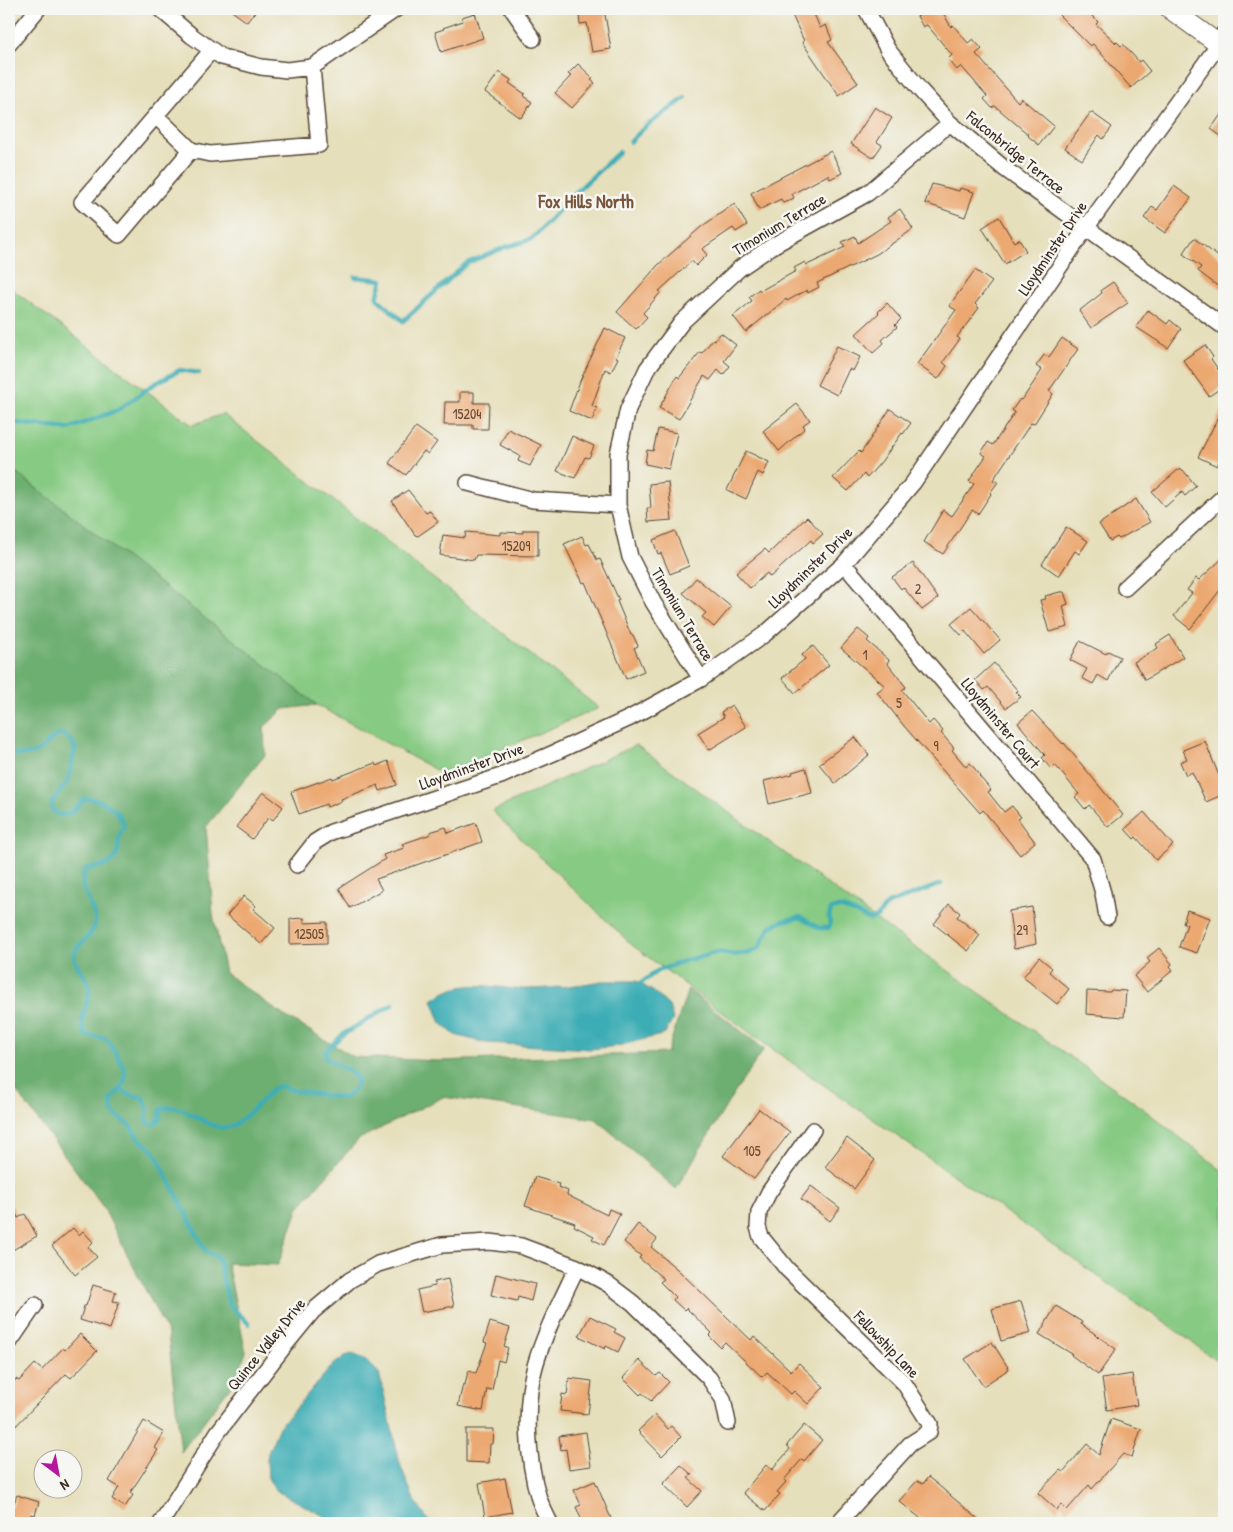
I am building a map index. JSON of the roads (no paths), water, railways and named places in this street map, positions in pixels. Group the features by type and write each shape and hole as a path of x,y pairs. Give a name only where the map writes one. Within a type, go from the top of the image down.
{"street":[{"path":"9,44 38,9"},
{"path":"160,9 222,57 261,67 287,70 312,67 396,9"},
{"path":"512,9 533,39"},
{"name":"Falconbridge Terrace","path":"866,9 890,53 950,123 1005,169 1224,327"},
{"path":"1170,9 1222,42"},
{"name":"Lloydminster Drive","path":"297,865 315,842 330,832 500,776 630,718 701,679 765,634 844,564 913,483 1086,228 1222,42"},
{"path":"190,150 119,235 82,202 211,50"},
{"path":"156,116 190,150 210,154 319,145 312,67"},
{"name":"Timonium Terrace","path":"701,679 653,602 630,557 618,505 618,454 628,409 647,369 682,322 740,268 774,245 868,192 950,123"},
{"path":"468,483 533,500 618,505"},
{"path":"1125,588 1224,496"},
{"name":"Lloydminster Court","path":"844,564 1093,859 1107,917"},
{"name":"Fellowship Lane","path":"813,1130 769,1192 759,1212 758,1227 761,1237 787,1269 904,1382 930,1424 929,1432 910,1444 838,1523"},
{"name":"Quince Valley Drive","path":"161,1523 218,1432 313,1311 350,1280 378,1264 442,1245 490,1242 521,1246 577,1267 608,1284 633,1303 709,1378 723,1399 728,1423"},
{"path":"550,1523 539,1498 530,1450 528,1407 538,1358 547,1331 577,1267"},
{"path":"9,1343 34,1305"}],"water":[{"path":"603,981 636,981 654,992 669,1006 673,1019 665,1034 617,1046 591,1049 486,1043 455,1035 441,1023 432,1000 456,988 467,986 535,989"},
{"path":"352,1354 365,1359 379,1373 400,1464 414,1500 430,1523 337,1523 275,1490 268,1478 268,1453 279,1427 332,1366 345,1356"}],"waterway":[{"path":"630,142 645,127 685,98"},
{"path":"355,277 382,280 377,298 403,321 467,263 506,247 532,239 575,193 619,152"},
{"path":"9,422 68,429 118,410 154,384 180,370 199,373"},
{"path":"9,753 20,755 33,753 40,750 56,736 63,734 72,741 75,748 68,781 52,802 52,810 62,815 70,813 84,799 97,800 115,810 122,821 124,827 119,837 115,858 104,865 86,869 83,876 84,889 95,916 94,928 90,935 77,947 74,955 89,986 83,1017 83,1029 85,1035 107,1039 122,1063 125,1076 124,1083 111,1099 112,1112 130,1126 138,1138 154,1151 206,1252 218,1257 229,1304 249,1324"},
{"path":"640,984 657,971 687,960 719,952 733,955 750,953 759,948 770,927 783,921 800,917 819,928 828,928 830,925 831,909 836,908 851,911 870,920 877,917 888,904 941,884"},
{"path":"121,1090 143,1098 147,1107 147,1121 151,1124 159,1120 161,1109 171,1107 190,1113 218,1127 228,1127 237,1123 252,1111 274,1088 280,1086 295,1091 343,1098 354,1090 358,1079 351,1072 326,1058 325,1052 342,1035 393,1004"}],"district":[{"name":"Fox Hills North","path":"586,201"}]}
